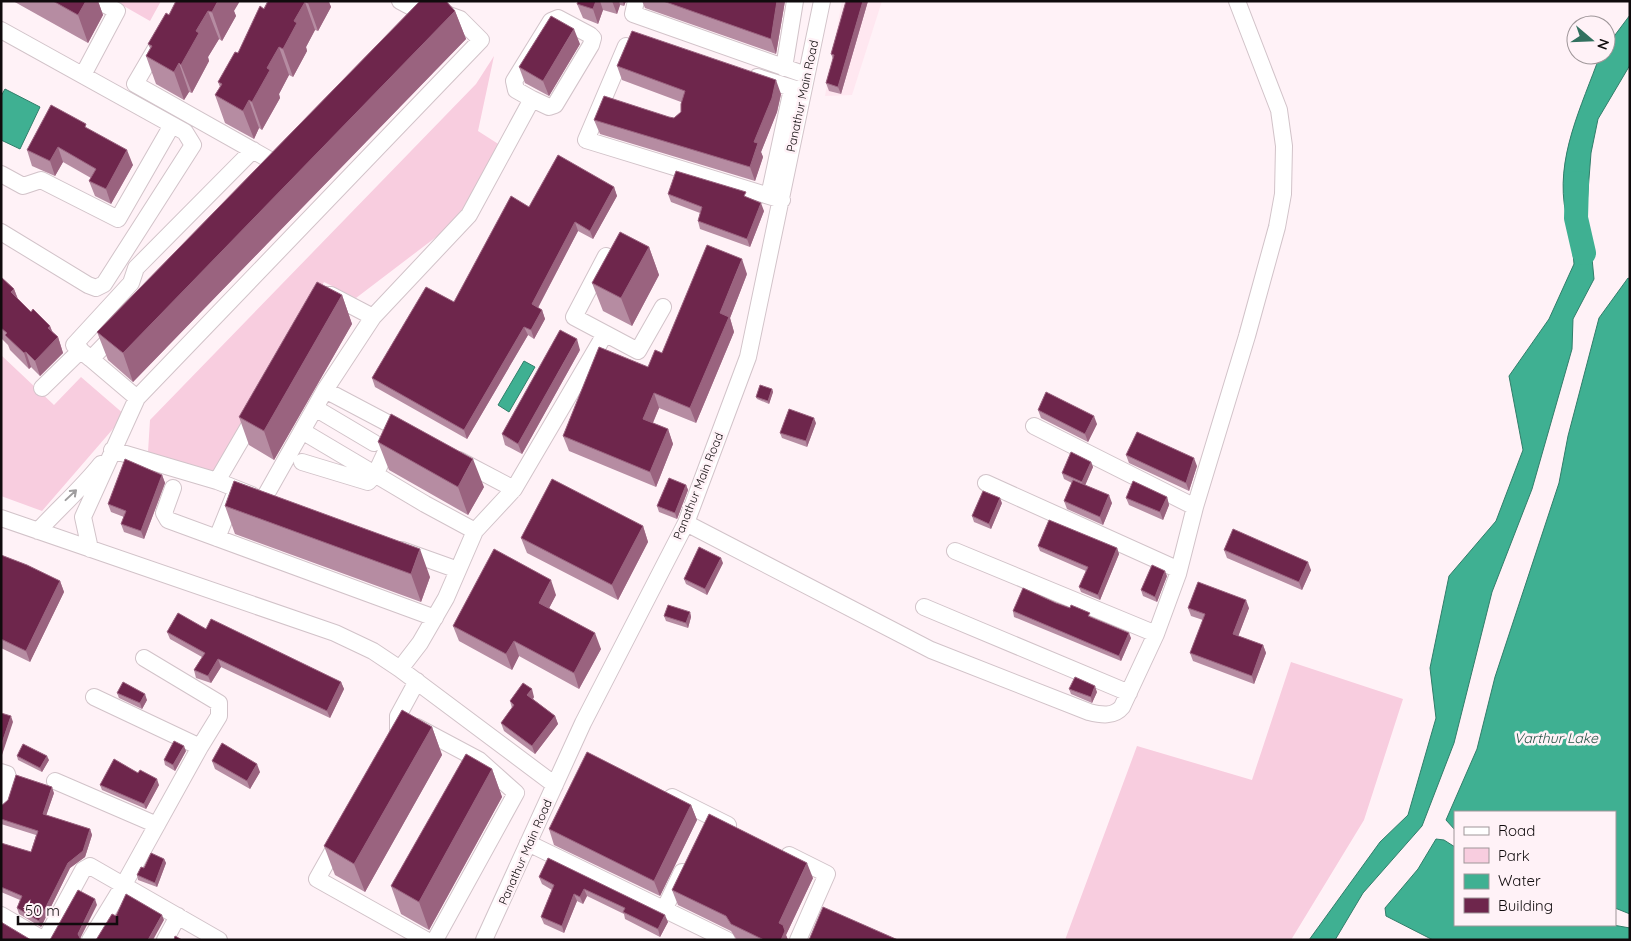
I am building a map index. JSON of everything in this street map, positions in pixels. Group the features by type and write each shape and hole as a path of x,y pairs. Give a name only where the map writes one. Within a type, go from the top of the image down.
{"street":[{"path":"82,74 117,11 98,1"},
{"path":"90,549 83,517 137,398 481,40 460,19 446,14 417,10 400,1"},
{"path":"636,1 633,14 806,75"},
{"path":"784,68 795,1"},
{"name":"Panathur Main Road","path":"484,940 555,785 579,749 686,523 748,357 775,198 797,90 806,75 822,1"},
{"path":"686,523 931,650 1098,714 1118,712 1129,693 1156,634 1179,570 1195,507 1247,336 1277,227 1283,194 1284,146 1279,110 1237,1"},
{"path":"558,18 590,35 592,38 591,45 554,107 549,107 532,99 516,90 514,81 551,22 558,18"},
{"path":"168,26 135,84 252,150 272,170 290,150"},
{"path":"1,30 186,132 192,141 192,149 104,284 96,288 1,232"},
{"path":"641,36 631,33 586,140 775,198"},
{"path":"744,72 797,90"},
{"path":"604,98 622,104"},
{"path":"262,500 325,390 373,317 469,214 532,99"},
{"path":"1,174 23,186 40,180 118,219 172,125"},
{"path":"137,398 74,345 131,283 136,268 252,150"},
{"path":"606,256 574,317 638,351 663,308"},
{"path":"315,313 324,296 329,294 373,317"},
{"path":"42,388 127,322"},
{"path":"400,669 435,618 475,530 514,489 606,334"},
{"path":"325,390 414,436"},
{"path":"218,481 266,397"},
{"path":"315,408 374,443"},
{"path":"1034,426 1195,507"},
{"path":"302,462 368,482 375,475 397,428"},
{"path":"302,431 375,475 475,530"},
{"path":"112,450 218,481 281,506"},
{"path":"38,531 66,500 89,479 112,450"},
{"path":"448,454 514,489"},
{"path":"986,484 1179,570"},
{"path":"174,488 164,513 165,518 435,618"},
{"path":"217,538 237,488"},
{"path":"1,518 335,633 373,651 418,682 555,785"},
{"path":"391,546 458,570"},
{"path":"955,551 1156,634"},
{"path":"924,607 1129,693"},
{"path":"90,940 123,886 219,716 219,703 144,658"},
{"path":"389,751 398,734 398,716 418,682"},
{"path":"94,697 200,747"},
{"path":"398,716 479,760 516,793 435,940"},
{"path":"1,772 7,774 8,778 1,802"},
{"path":"56,782 157,825"},
{"path":"659,790 744,833"},
{"path":"702,833 710,816"},
{"path":"346,828 317,879 426,940"},
{"path":"528,843 727,940"},
{"path":"777,849 827,874 798,940"},
{"path":"664,910 689,859"},
{"path":"1,915 45,940 83,870 90,866 218,940"},
{"path":"164,940 178,916"}],"shaded area":[{"path":"842,1 882,1 852,95 825,96"}],"green space":[{"path":"115,1 161,1 150,21"},
{"path":"494,56 478,131 503,147 465,215 356,298 324,282 215,470 208,472 148,452 150,420 476,84"},
{"path":"1,355 54,405 81,377 125,415 42,511 1,496"},
{"path":"1291,662 1403,699 1364,820 1291,940 1065,940 1137,746 1252,780"}],"water":[{"path":"1630,15 1630,65 1598,119 1591,153 1586,217 1566,214 1563,193 1564,173 1572,133 1596,65 1616,65 1616,34"},
{"path":"5,89 40,107 20,149 1,140 1,96"},
{"path":"1570,221 1589,227 1594,279 1573,319 1572,349 1532,489 1492,592 1454,743 1422,826 1363,893 1335,940 1309,940 1380,842 1408,815 1436,718 1430,668 1449,576 1496,521 1523,450 1509,376 1549,319 1574,264"},
{"name":"Varthur Lake","path":"1628,278 1630,279 1630,914 1616,908 1616,811 1454,811 1454,829 1446,820 1477,749 1495,677 1559,483 1568,436 1599,318"},
{"path":"524,361 535,367 509,412 498,405"},
{"path":"1436,839 1444,840 1454,846 1454,926 1616,926 1630,928 1630,940 1433,940 1386,916 1385,908 1418,869"}],"building":[{"path":"53,1 86,1 78,15"},
{"path":"176,1 218,1 212,12 208,11 196,31 199,33 181,65 179,63 174,72 146,56 152,46 148,44 166,13 169,15"},
{"path":"268,1 309,1 308,3 305,2 294,21 297,23 283,49 279,47 267,68 270,70 252,102 249,100 243,111 215,95 222,84 218,82 235,52 238,53 260,6 264,9"},
{"path":"420,1 446,1 455,11 123,353 97,332"},
{"path":"578,1 596,1 593,9 577,4"},
{"path":"663,1 777,1 771,39"},
{"path":"846,1 863,1 838,87 826,83 834,55 831,54"},
{"path":"551,16 574,29 543,81 519,67"},
{"path":"632,31 776,80 772,98 754,142 758,143 750,167 594,120 604,96 669,117 674,118 681,112 685,91 617,66"},
{"path":"51,105 86,124 85,127 127,150 106,189 89,181 96,169 58,147 50,161 27,150"},
{"path":"558,155 614,187 590,231 575,222 532,304 542,310 531,330 524,327 464,430 372,378 426,287 454,302 511,196 529,207"},
{"path":"676,171 746,192 744,196 761,203 747,239 698,221 702,207 668,194"},
{"path":"620,232 649,247 621,298 592,283"},
{"path":"707,245 742,259 720,313 729,317 690,408 654,393 643,419 668,429 650,472 563,436 599,347 648,367 655,350 662,353"},
{"path":"1,277 14,289 11,292 31,312 33,309 58,337 35,361 5,335 7,333 1,328"},
{"path":"317,282 342,295 264,431 239,417"},
{"path":"560,330 577,339 518,444 502,434"},
{"path":"760,385 772,389 768,401 756,397"},
{"path":"1046,392 1094,416 1085,434 1038,410"},
{"path":"789,409 814,418 806,441 780,433"},
{"path":"391,414 473,459 458,487 378,442"},
{"path":"1137,432 1194,458 1186,483 1126,455"},
{"path":"1071,452 1091,462 1082,482 1062,473"},
{"path":"125,459 162,475 141,531 121,524 126,511 108,504"},
{"path":"669,478 686,485 675,513 657,506"},
{"path":"552,479 643,526 612,585 521,538"},
{"path":"1073,480 1109,495 1100,517 1064,501"},
{"path":"234,481 420,549 411,574 225,506"},
{"path":"1133,481 1167,497 1160,512 1126,498"},
{"path":"983,491 1000,498 989,524 972,516"},
{"path":"1049,520 1117,548 1098,595 1079,587 1088,567 1038,546"},
{"path":"1233,529 1308,562 1299,582 1224,550"},
{"path":"699,547 721,558 705,589 684,579"},
{"path":"494,549 551,580 539,603 595,633 574,673 514,641 506,654 453,626"},
{"path":"1,555 60,581 26,651 1,639"},
{"path":"1152,565 1165,571 1155,597 1141,590"},
{"path":"1198,582 1246,600 1233,634 1263,645 1252,676 1190,653 1205,614 1188,608"},
{"path":"1023,588 1056,603 1070,608 1071,605 1090,613 1088,616 1129,633 1119,656 1013,611"},
{"path":"668,605 690,612 686,623 664,616"},
{"path":"178,613 206,629 211,619 341,682 327,711 218,659 208,676 194,670 205,653 167,632"},
{"path":"1075,677 1095,686 1091,697 1069,689"},
{"path":"123,682 145,694 140,703 117,693"},
{"path":"523,683 532,689 527,695 555,716 532,746 501,723 514,705 510,701"},
{"path":"402,710 432,727 354,864 324,846"},
{"path":"1,713 11,716 1,746"},
{"path":"174,741 184,746 173,765 164,760"},
{"path":"222,743 257,764 247,781 212,761"},
{"path":"23,744 47,756 40,768 17,756"},
{"path":"587,752 691,805 654,881 549,829"},
{"path":"466,754 492,769 419,902 391,886"},
{"path":"114,759 138,773 140,770 157,779 144,804 100,785"},
{"path":"16,775 52,787 43,814 90,829 83,851 68,863 39,921 17,908 22,896 1,887 1,843 31,852 38,831 1,819 1,806 8,800"},
{"path":"709,814 807,863 779,923 783,925 785,931 781,940 764,940 731,924 726,916 672,890"},
{"path":"151,853 164,859 155,883 137,875 141,867 144,868"},
{"path":"548,858 665,915 658,929 623,912 625,908 584,889 580,897 574,894 562,926 541,917 554,885 539,877"},
{"path":"78,890 95,899 78,934 81,940 50,940"},
{"path":"126,894 162,915 148,940 96,940 112,914 116,916"},
{"path":"823,907 898,940 809,940"},
{"path":"1,922 31,940 1,940"},
{"path":"175,936 182,940 174,940"}],"waterway":[{"path":"1577,183 1576,218 1584,253"}]}
